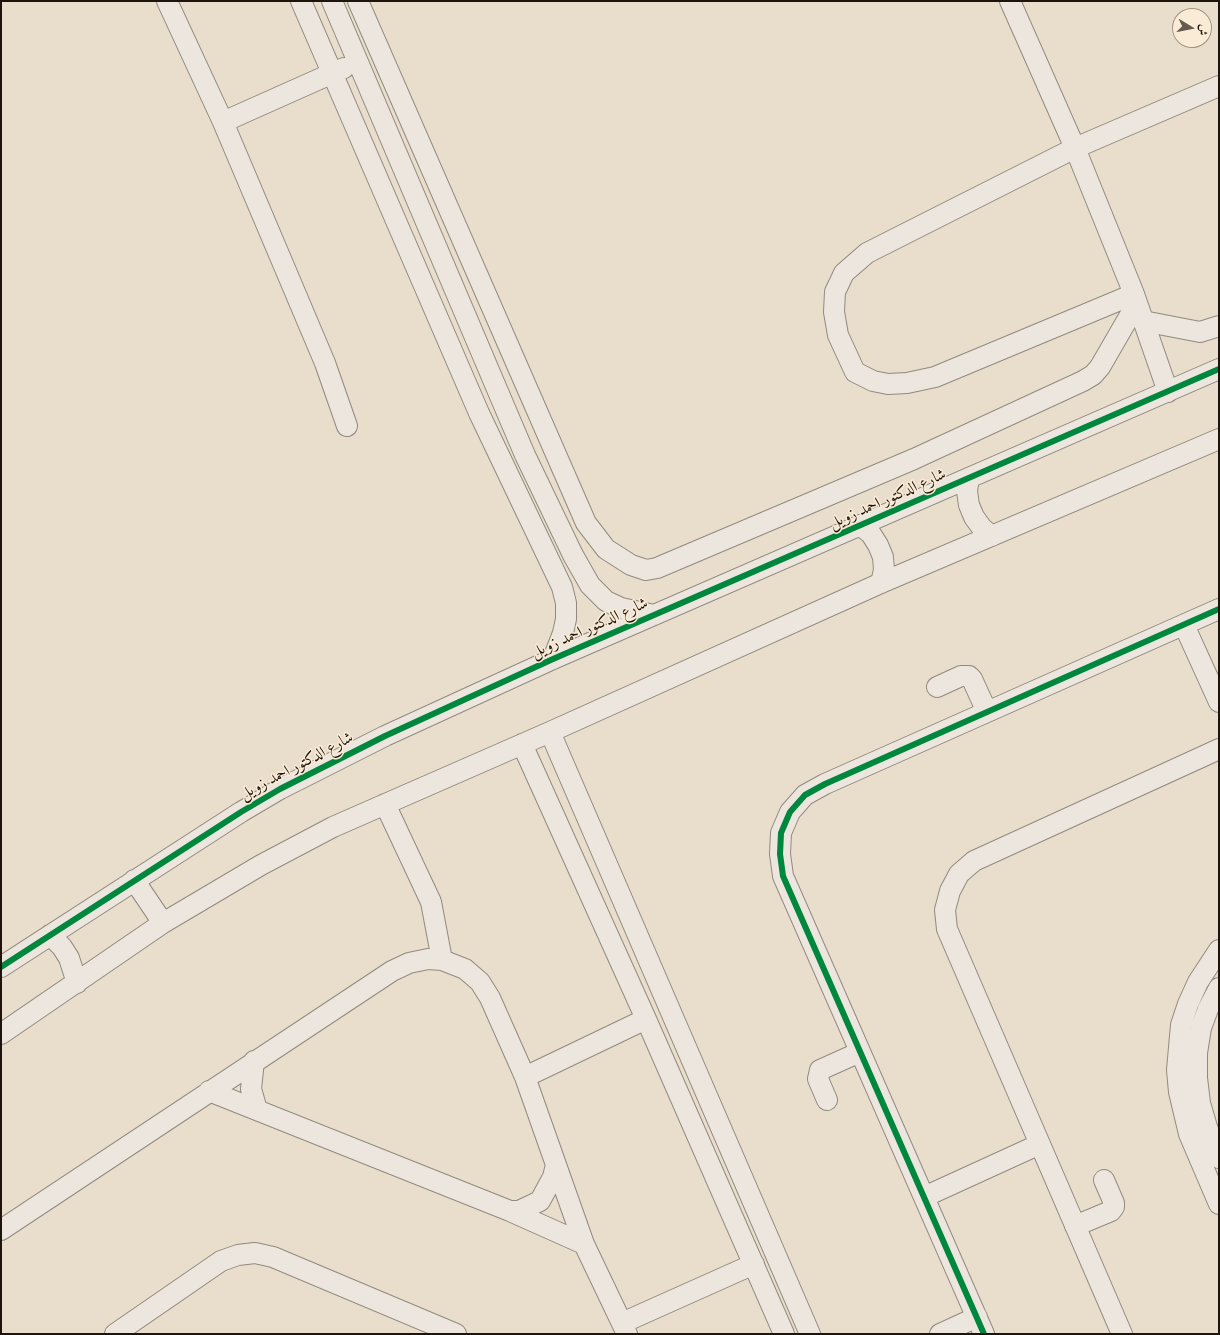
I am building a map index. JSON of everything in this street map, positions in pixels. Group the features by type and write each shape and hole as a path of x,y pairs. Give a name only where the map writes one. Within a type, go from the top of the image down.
{"street":[{"path":"167,1 223,122 325,363 348,426"},
{"path":"301,1 503,466 562,587 566,603 566,619 563,633 553,660"},
{"path":"332,1 525,455 572,551 590,585 606,601 621,608 654,615"},
{"path":"358,1 586,523 606,549 631,565 646,570 657,568 914,459 1083,381 1093,375 1100,367 1138,306"},
{"path":"1010,1 1075,148 1138,306 1168,392"},
{"path":"223,122 358,62"},
{"path":"1219,86 1075,148 867,253 844,273 835,292 834,312 838,335 855,372 872,380 888,384 907,383 935,377 1138,306 1200,332 1219,326"},
{"name":"شارع الدكتور احمد زويل","path":"1,967 241,812 280,789 385,736 654,615 1219,370"},
{"path":"1,1034 163,923 261,865 333,827 550,732 881,583 1219,439"},
{"path":"503,466 525,455"},
{"path":"970,478 968,498 974,517 982,528 992,536"},
{"path":"861,526 871,534 883,557 884,570 881,583"},
{"path":"940,1334 980,1325 783,876 780,854 781,833 790,812 805,795 832,781 1219,609"},
{"path":"1184,625 1219,702"},
{"path":"937,687 961,676 968,676 972,680 987,712"},
{"path":"550,732 810,1334"},
{"path":"522,744 646,1019 784,1334"},
{"path":"1122,1334 947,929 946,910 950,891 959,874 974,861 1219,749"},
{"path":"385,804 431,902 442,960"},
{"path":"134,880 163,923"},
{"path":"50,935 62,947 69,958 77,983"},
{"path":"1219,950 1198,982 1188,1004 1181,1026 1177,1070 1178,1092 1189,1134 1219,1204"},
{"path":"1,1230 392,971 409,963 428,959 442,960 465,969 480,982 490,998 525,1077 584,1244 624,1328 754,1264"},
{"path":"1219,988 1208,1009 1201,1028 1197,1053 1197,1078 1200,1103 1207,1127 1219,1158"},
{"path":"525,1077 646,1019"},
{"path":"827,1100 818,1079 820,1070 860,1052"},
{"path":"254,1061 251,1089 256,1110"},
{"path":"209,1091 510,1211 584,1244"},
{"path":"924,1196 1040,1144"},
{"path":"510,1211 519,1211 540,1200 553,1177 556,1164"},
{"path":"1075,1226 1111,1211 1114,1207 1114,1203 1104,1180"},
{"path":"115,1334 222,1261 238,1255 255,1253 278,1259 456,1334"}],"cycle path":[{"path":"1,967 241,812 280,789 385,736 553,659 1219,369"},
{"path":"984,1334 783,876 780,854 781,833 790,812 805,795 825,784 1219,609"}]}
